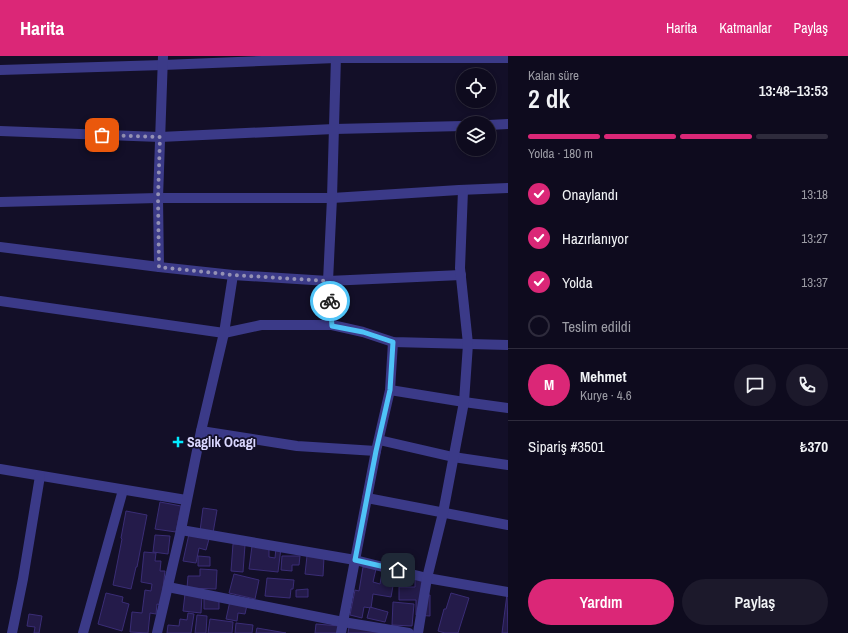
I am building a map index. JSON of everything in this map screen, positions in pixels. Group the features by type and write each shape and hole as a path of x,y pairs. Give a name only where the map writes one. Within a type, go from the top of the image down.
{"street":[{"path":"0,70 163,61 336,57 508,58"},
{"path":"332,326 328,281 336,57"},
{"path":"159,267 158,198 163,61"},
{"path":"496,125 508,124"},
{"path":"0,132 160,137 334,129 456,126"},
{"path":"0,202 158,198 332,198 508,188"},
{"path":"418,633 427,578 443,512 464,402 468,344 460,275 463,190"},
{"path":"0,247 233,275 328,281 460,275"},
{"path":"157,633 224,333 233,275"},
{"path":"0,301 224,333 261,325 332,326 363,332 393,342 508,345"},
{"path":"341,633 376,451 390,390 393,342"},
{"path":"390,390 508,408"},
{"path":"201,431 298,446 376,451"},
{"path":"379,440 453,457 508,465"},
{"path":"0,468 186,500"},
{"path":"12,633 23,579 40,476"},
{"path":"84,633 123,490"},
{"path":"367,498 508,524"},
{"path":"181,530 355,560 427,578 508,592"},
{"path":"168,587 343,622 409,633"}],"building":[{"path":"160,502 181,506 176,532 155,529"},
{"path":"203,508 217,510 213,533 200,531"},
{"path":"126,511 147,515 137,567 131,589 113,585"},
{"path":"189,534 209,539 206,550 199,548 196,563 183,561"},
{"path":"155,535 170,536 168,554 153,552"},
{"path":"233,544 245,545 243,572 231,571"},
{"path":"252,546 269,548 269,557 275,558 276,548 281,548 278,572 249,569"},
{"path":"144,552 156,553 155,561 161,561 160,571 165,571 161,605 157,604 156,614 150,613 148,633 130,632 132,612 142,613 145,590 151,591 152,584 141,582"},
{"path":"198,556 210,557 210,566 198,566"},
{"path":"282,556 300,556 299,565 292,565 292,571 281,570"},
{"path":"307,556 324,557 323,576 305,574"},
{"path":"363,567 376,569 373,582 380,584 382,573 395,575 391,597 373,594 371,608 364,607 362,618 350,615 355,590 359,591"},
{"path":"200,569 217,570 216,589 187,588 188,576 200,576"},
{"path":"234,574 259,580 255,599 229,593"},
{"path":"267,578 294,580 290,598 265,596"},
{"path":"415,579 424,579 424,595 430,595 430,616 416,615 416,600 399,600 399,587 415,587"},
{"path":"308,589 308,597 296,597 296,590"},
{"path":"106,593 123,597 122,602 129,604 122,631 98,624"},
{"path":"451,593 469,598 458,633 445,633 438,631 444,609 446,609"},
{"path":"185,594 202,595 201,613 183,611"},
{"path":"507,594 508,633 502,633"},
{"path":"204,598 219,599 219,609 204,609"},
{"path":"230,601 247,605 245,614 238,613 237,621 226,619"},
{"path":"393,602 414,604 412,626 392,625"},
{"path":"370,607 388,612 385,622 367,618"},
{"path":"188,613 194,614 191,633 167,633 168,625 179,626 180,619 187,620"},
{"path":"29,614 42,616 39,633 34,633 35,627 27,626"},
{"path":"197,615 207,616 206,633 195,633"},
{"path":"210,619 233,622 232,633 208,633"},
{"path":"236,623 253,625 252,633 235,633"},
{"path":"316,624 340,626 339,633 315,633"},
{"path":"349,627 395,633 348,633"},
{"path":"257,628 286,633 256,633"}],"way so far":[{"path":"102,135 160,137 158,198 159,267 233,275 328,281 330,301"}],"place":[{"name":"Saglık Ocagı","path":"178,442"}],"route":[{"path":"330,301 332,326 363,332 393,342 390,390 376,451 355,560 398,570"}]}
